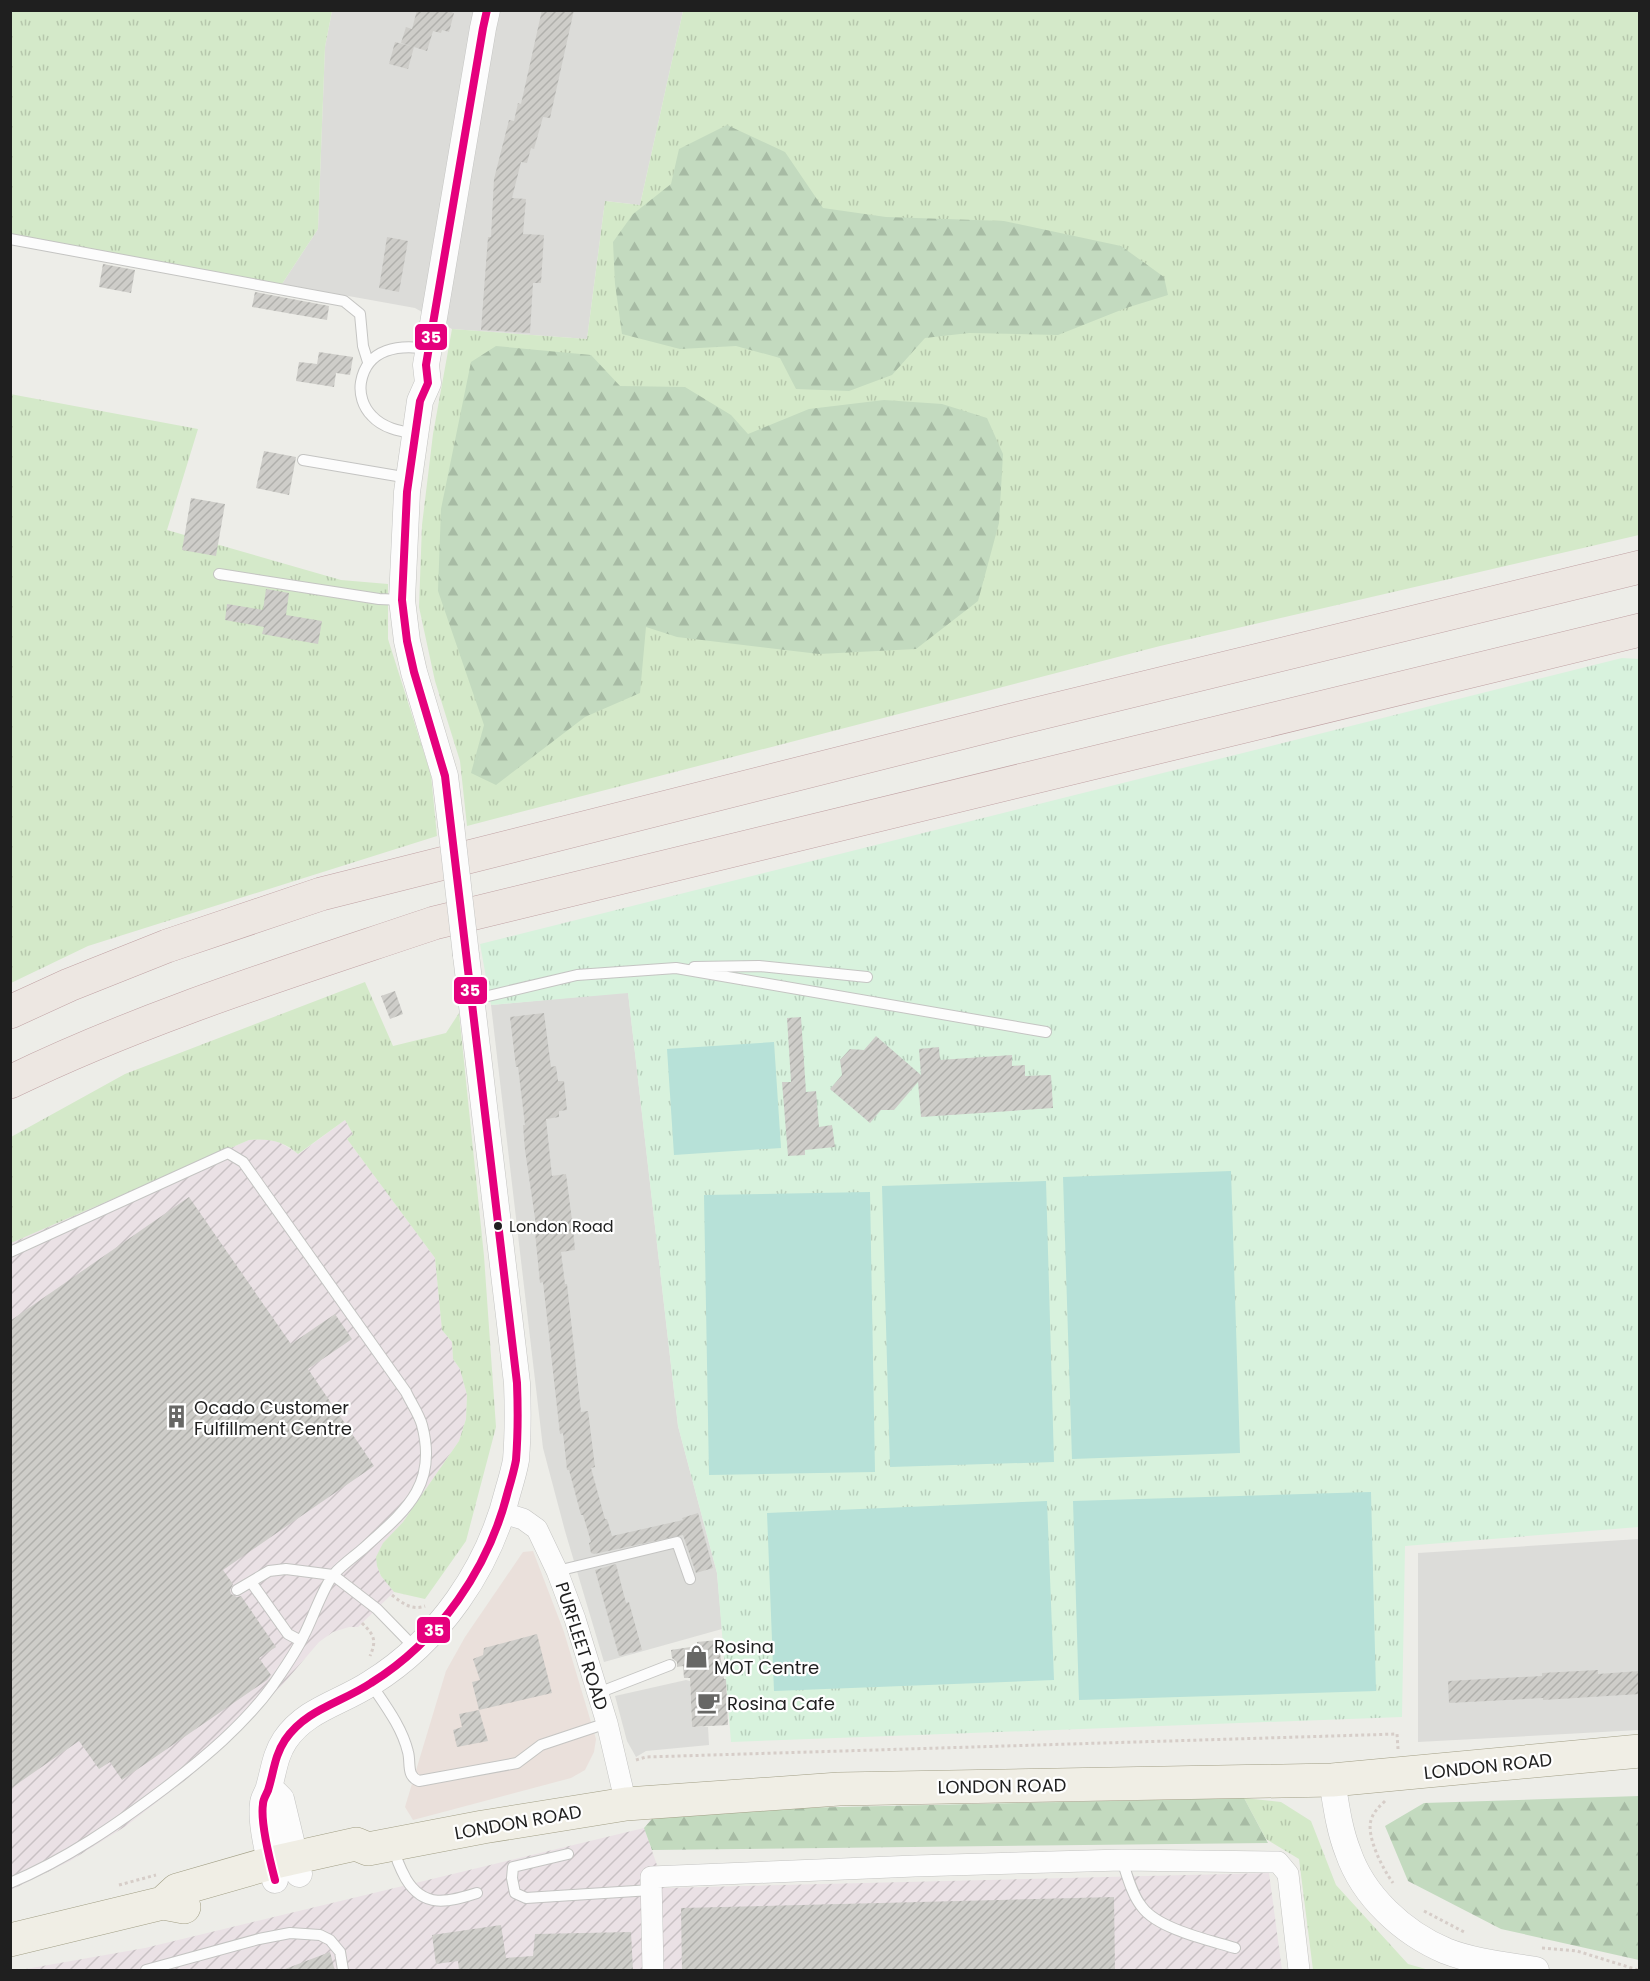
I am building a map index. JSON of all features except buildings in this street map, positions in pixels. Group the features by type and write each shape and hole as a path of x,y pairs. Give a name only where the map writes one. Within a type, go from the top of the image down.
{"highway":[{"path":"10,1012 69,985 167,946 321,894 1008,721 1640,567"},
{"path":"10,1082 57,1059 243,988 435,923 1640,630"},
{"path":"10,1103 24,1096 57,1059"}],"main road":[{"name":"LONDON ROAD","path":"10,1940 162,1888 177,1890 285,1869 356,1844 381,1847 483,1827 626,1804 839,1789 1332,1780 1640,1751"}],"street":[{"path":"285,1869 263,1803 280,1748 297,1726 318,1709 371,1684 416,1649 441,1622 483,1562 503,1513 515,1462 519,1413 517,1383 445,776 414,672 407,641 402,600 409,478 415,434 420,401 428,383 426,365 487,10"},
{"name":"PURFLEET ROAD","path":"503,1513 523,1520 537,1529 557,1571 575,1618 607,1723 626,1804"},
{"path":"1332,1780 1341,1832 1348,1855 1367,1888 1389,1914 1416,1935 1448,1951 1482,1961 1526,1964"},
{"path":"653,1971 651,1877 926,1865 1122,1860 1278,1862 1288,1874 1299,1971"}],"lane":[{"path":"10,239 344,301 360,314 363,346 368,362"},
{"path":"415,434 391,429 380,423 366,408 360,386 368,362 376,355 389,349 414,346 429,349"},
{"path":"303,460 409,478"},
{"path":"219,574 379,599 402,600"},
{"path":"471,1000 577,975 676,968 759,966 867,977"},
{"path":"676,968 1046,1032"},
{"path":"10,1251 228,1153 243,1162 254,1176 406,1392 422,1424 427,1455 424,1480 411,1500 389,1525 333,1575 301,1641 271,1687 241,1721 201,1760 101,1836 10,1883"},
{"path":"557,1571 676,1542 690,1579"},
{"path":"237,1590 269,1571 286,1569 333,1575 377,1609 416,1649"},
{"path":"251,1582 288,1634 301,1641"},
{"path":"598,1693 670,1665"},
{"path":"371,1684 403,1735 409,1754 411,1775 419,1781 518,1763 541,1745 607,1723"},
{"path":"381,1847 397,1862 412,1888 427,1899 444,1902 477,1893"},
{"path":"568,1854 513,1867 512,1878 515,1893 526,1898 651,1890"},
{"path":"1122,1860 1141,1907 1153,1918 1175,1928 1235,1948"},
{"path":"146,1971 259,1939 297,1933 320,1935 330,1940 340,1952 343,1971"}],"path":[{"path":"392,1595 406,1606 420,1608 431,1604"},
{"path":"631,1762 646,1757 1397,1734 1398,1754"},
{"path":"1387,1799 1376,1809 1370,1823 1382,1868 1398,1890"},
{"path":"118,1886 162,1888"},
{"path":"1420,1910 1444,1924 1475,1937"},
{"path":"1526,1964 1577,1951 1638,1971"}],"shaded area":[{"path":"332,11 683,11 640,205 605,201 587,339 452,329 415,308 282,284 318,229 325,47"},
{"path":"628,992 678,1426 717,1573 722,1629 604,1662 543,1448 491,1005"},
{"path":"774,1042 781,1148 674,1155 667,1049"},
{"path":"345,1120 353,1134 347,1139 435,1258 442,1330 452,1342 453,1359 460,1369 467,1395 466,1419 459,1441 403,1522 383,1543 377,1566 381,1576 394,1592 358,1627 333,1632 319,1642 284,1683 225,1744 188,1778 126,1826 70,1861 11,1890 11,1243 249,1140 263,1139 279,1142 299,1154"},
{"path":"1231,1171 1240,1453 1072,1459 1063,1177"},
{"path":"1046,1181 1054,1462 890,1467 882,1186"},
{"path":"870,1192 875,1472 709,1475 704,1195"},
{"path":"1371,1492 1376,1691 1079,1700 1073,1501"},
{"path":"1047,1501 1054,1680 774,1691 767,1513"},
{"path":"1639,1539 1639,1730 1418,1742 1418,1553"},
{"path":"533,1551 564,1632 596,1739 594,1752 585,1770 571,1778 413,1820 405,1807 446,1671 465,1637 523,1552"},
{"path":"690,1681 692,1727 708,1727 709,1745 646,1751 636,1757 627,1741 615,1696"},
{"path":"644,1828 665,1888 1269,1873 1282,1970 20,1970 145,1948"}],"green space":[{"path":"10,11 332,11 325,47 318,229 282,284 11,235"},
{"path":"683,11 1639,11 1639,535 1160,646 467,826 460,761 435,681 419,607 422,525 433,434 452,329 587,339 605,201 640,205"},
{"path":"727,125 785,152 823,208 886,217 1004,221 1121,246 1164,277 1168,295 1126,308 1058,335 969,333 925,338 892,375 849,391 796,389 780,358 736,346 680,349 622,334 615,284 613,242 633,214 671,184 679,149"},
{"path":"496,346 591,355 620,386 685,387 731,415 748,434 809,409 884,400 942,404 987,418 1003,454 999,523 978,601 916,649 819,654 677,637 646,627 640,693 585,717 496,785 471,773 484,725 438,591 441,509 471,362"},
{"path":"10,394 198,429 167,530 341,580 388,584 388,639 431,775 437,836 88,946 11,983"},
{"path":"1622,658 1639,659 1639,1527 1405,1546 1402,1717 731,1742 717,1573 678,1426 628,993 491,1005 480,944"},
{"path":"365,982 393,1046 446,1033 459,1013 484,1256 496,1427 466,1541 425,1599 394,1592 381,1576 376,1557 383,1543 403,1522 459,1441 466,1419 467,1395 460,1369 453,1359 452,1342 442,1330 435,1258 347,1139 353,1134 345,1120 298,1154 275,1141 249,1140 11,1243 11,1137 125,1074"},
{"path":"1639,1796 1639,1960 1501,1929 1408,1881 1385,1826 1424,1803"},
{"path":"1244,1798 1281,1802 1311,1821 1336,1885 1408,1964 1429,1970 1313,1970 1299,1859 1266,1839"},
{"path":"1244,1798 1268,1843 652,1850 644,1828 659,1811"}],"transit line":[{"name":"35","path":"275,1880 262,1812 277,1757 285,1740 303,1721 360,1690 396,1666 439,1624 458,1600 488,1548 499,1520 516,1460 517,1383 445,776 414,672 407,641 402,600 407,492 420,401 428,383 426,365 487,10"}],"place":[{"name":"London Road","path":"498,1226"},
{"name":"Ocado Customer Fulfillment Centre","path":"176,1417"},
{"name":"Rosina MOT Centre","path":"696,1656"},
{"name":"Rosina Cafe","path":"709,1703"}]}
